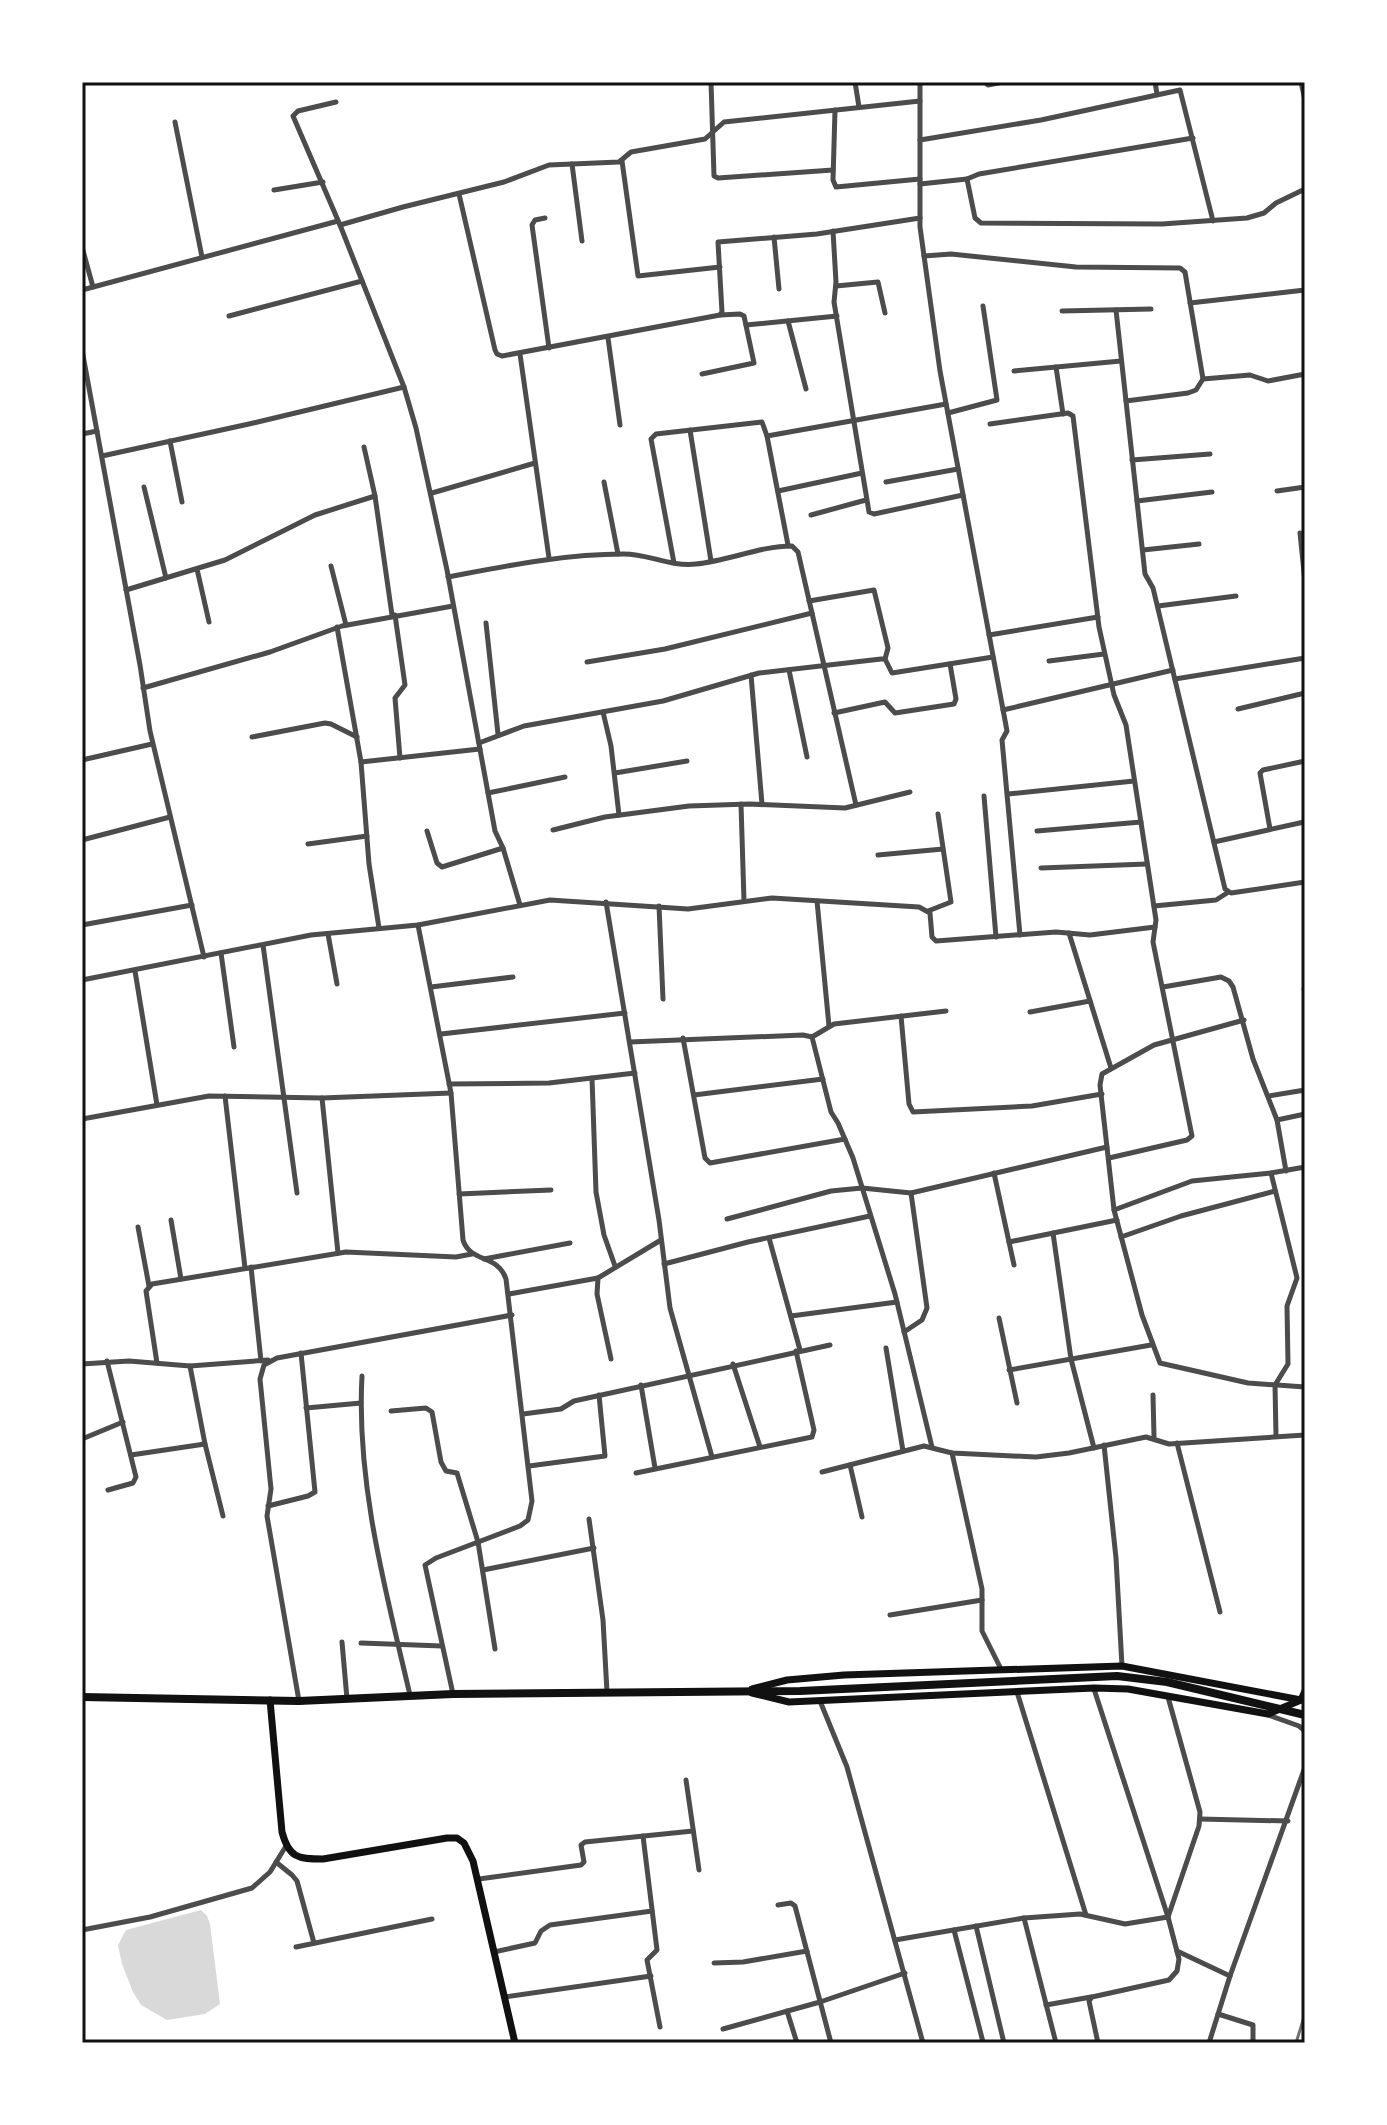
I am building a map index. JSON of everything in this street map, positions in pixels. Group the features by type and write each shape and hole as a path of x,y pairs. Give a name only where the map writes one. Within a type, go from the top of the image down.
{"main road":[{"path":"746,1691 771,1683 844,1675 1122,1666 1301,1700"},
{"path":"82,1697 299,1701 453,1694 800,1691 1117,1676 1167,1682 1305,1715"},
{"path":"746,1691 789,1702 1128,1689 1268,1714 1301,1700 1305,1691"},
{"path":"270,1700 282,1832 286,1846 294,1855 305,1859 323,1859 457,1838 464,1843 479,1879 515,2043"}],"street":[{"path":"711,82 712,170 718,178 833,170"},
{"path":"855,82 859,107"},
{"path":"920,82 920,218 924,257 946,404 1007,731 1002,740 1020,935"},
{"path":"985,82 988,85 1003,82"},
{"path":"1155,82 1157,94"},
{"path":"1301,82 1305,100"},
{"path":"920,140 1041,120 1176,90 1182,92 1213,221"},
{"path":"82,290 459,194 549,165 622,161 631,152 705,139 724,122 920,101"},
{"path":"336,102 298,111 293,116 323,182 404,387 432,493 495,831 520,905"},
{"path":"835,110 833,170 834,184 839,188 967,179 979,174 1193,138"},
{"path":"175,122 202,257"},
{"path":"622,161 638,276 720,267"},
{"path":"572,164 582,241"},
{"path":"967,179 975,218 981,223 1081,226 1213,221 1257,216 1305,189"},
{"path":"274,190 323,182"},
{"path":"459,194 497,354 520,354 720,315 743,314 754,360 752,365 702,374"},
{"path":"545,218 535,220 532,225 549,348"},
{"path":"720,315 718,242 833,231 920,218"},
{"path":"833,231 834,296 869,512 874,514 963,495"},
{"path":"774,237 779,289"},
{"path":"82,247 93,287"},
{"path":"924,257 951,254 1076,267 1180,268 1185,272 1203,379 1196,390 1188,393 1126,401"},
{"path":"229,316 362,281"},
{"path":"836,286 878,282 885,313"},
{"path":"1190,303 1305,290"},
{"path":"948,413 997,400 983,306"},
{"path":"1062,311 1151,309"},
{"path":"1116,310 1145,574 1153,588 1227,893"},
{"path":"746,325 837,316"},
{"path":"788,321 806,389"},
{"path":"608,338 620,425"},
{"path":"82,350 152,744 204,957"},
{"path":"520,354 549,558"},
{"path":"1014,371 1121,361"},
{"path":"1056,367 1063,414"},
{"path":"1203,379 1250,375 1268,381 1305,374"},
{"path":"102,456 404,387"},
{"path":"767,436 946,404"},
{"path":"990,424 1063,414 1073,416 1104,654 1116,702 1123,713 1141,822 1154,906 1153,942 1174,1039 1190,1139 1109,1158"},
{"path":"674,563 651,439 656,434 760,421 764,424 788,545"},
{"path":"690,430 711,561"},
{"path":"82,434 97,431"},
{"path":"170,441 182,502"},
{"path":"364,447 375,496 405,685 395,698 400,758"},
{"path":"1132,460 1210,454"},
{"path":"432,493 535,463"},
{"path":"886,482 958,469"},
{"path":"778,491 862,473"},
{"path":"604,482 618,554"},
{"path":"144,487 166,578"},
{"path":"1277,491 1305,487"},
{"path":"1137,501 1212,492"},
{"path":"126,590 231,558 315,515 375,496"},
{"path":"811,515 866,500"},
{"path":"1300,533 1305,582"},
{"path":"1143,550 1199,544"},
{"path":"448,577 549,558 632,554 674,563 697,564 788,545 796,548 856,805"},
{"path":"331,566 346,625"},
{"path":"197,569 209,622"},
{"path":"809,601 874,590 888,648 885,659 892,673 993,657"},
{"path":"1305,594 1305,639"},
{"path":"1157,606 1236,596"},
{"path":"143,688 270,652 337,627 453,606"},
{"path":"587,662 665,649 812,613"},
{"path":"989,635 1098,617"},
{"path":"486,623 498,734"},
{"path":"337,627 358,738 379,928"},
{"path":"1049,661 1104,654"},
{"path":"1175,679 1305,658"},
{"path":"361,762 479,746 498,734 524,726 663,701 751,675 885,659"},
{"path":"834,713 885,702 895,713 954,704 956,699 950,664"},
{"path":"789,670 807,757"},
{"path":"1003,710 1173,670"},
{"path":"751,675 762,804"},
{"path":"1238,709 1305,693"},
{"path":"603,712 615,773 619,815"},
{"path":"252,737 325,723 358,738"},
{"path":"82,760 152,744"},
{"path":"615,773 687,761"},
{"path":"1270,829 1260,773 1305,761"},
{"path":"488,793 565,777"},
{"path":"1008,794 1134,781"},
{"path":"553,830 619,815 689,806 762,804 832,808 910,792"},
{"path":"984,796 996,937"},
{"path":"741,804 744,901"},
{"path":"928,911 951,902 938,814"},
{"path":"82,840 170,817"},
{"path":"1037,831 1141,822"},
{"path":"1214,842 1304,822"},
{"path":"427,831 437,863 442,867 503,848"},
{"path":"308,844 367,836"},
{"path":"878,855 943,849"},
{"path":"1041,868 1147,864"},
{"path":"1154,906 1216,900 1227,893 1305,882"},
{"path":"82,980 328,933 418,925 550,900 688,909 772,898 919,907 931,915 932,937 936,941 1069,933 1090,935 1155,927"},
{"path":"817,901 829,1026"},
{"path":"606,902 670,1308 712,1457"},
{"path":"82,925 192,905"},
{"path":"659,906 663,999"},
{"path":"418,925 451,1093 463,1240 465,1248 472,1254 499,1264 509,1294 532,1501 528,1520 520,1526 425,1565 453,1694"},
{"path":"328,933 337,984"},
{"path":"1069,933 1111,1068"},
{"path":"263,945 297,1193"},
{"path":"221,953 234,1047"},
{"path":"135,971 157,1105"},
{"path":"431,987 513,977"},
{"path":"1163,987 1221,977 1229,981 1244,1020 1253,1059 1277,1120 1286,1171"},
{"path":"1030,1012 1090,1001"},
{"path":"630,1042 683,1038 812,1037 829,1026 946,1011"},
{"path":"441,1034 625,1013"},
{"path":"901,1016 909,1104 913,1112 1032,1106 1102,1094"},
{"path":"1244,1020 1154,1045 1102,1074 1114,1210 1156,1359 1164,1366 1223,1379 1305,1387"},
{"path":"812,1037 831,1112 845,1139 897,1302 932,1447"},
{"path":"683,1038 705,1158 710,1163 845,1139"},
{"path":"449,1084 549,1083 635,1073"},
{"path":"592,1078 598,1210 615,1266"},
{"path":"694,1095 823,1079"},
{"path":"1269,1096 1305,1090"},
{"path":"82,1119 225,1096 322,1098 451,1093"},
{"path":"225,1096 261,1361"},
{"path":"322,1098 338,1253"},
{"path":"1277,1120 1305,1114"},
{"path":"727,1219 819,1193 862,1188 911,1193 1107,1147"},
{"path":"1114,1210 1184,1183 1305,1167"},
{"path":"994,1173 1014,1265"},
{"path":"1271,1173 1297,1278 1287,1306 1288,1364 1275,1385 1276,1436"},
{"path":"459,1194 551,1190"},
{"path":"1121,1237 1181,1216 1275,1191"},
{"path":"904,1332 922,1320 927,1308 911,1193"},
{"path":"664,1264 870,1216"},
{"path":"171,1220 181,1279"},
{"path":"1009,1242 1117,1220"},
{"path":"138,1227 149,1286 146,1291 157,1363"},
{"path":"1053,1233 1071,1359 1094,1448"},
{"path":"636,1473 813,1435 791,1316 769,1238"},
{"path":"509,1294 598,1278 661,1240"},
{"path":"484,1259 570,1243"},
{"path":"149,1286 338,1253 456,1257 472,1254"},
{"path":"598,1278 597,1294 611,1359"},
{"path":"791,1316 897,1302"},
{"path":"82,1364 107,1361 190,1366 261,1361 512,1315"},
{"path":"999,1318 1017,1403"},
{"path":"523,1414 561,1409 574,1401 641,1385 830,1345"},
{"path":"1009,1370 1151,1345"},
{"path":"886,1348 903,1451"},
{"path":"268,1506 315,1492 301,1353"},
{"path":"269,1360 261,1371 260,1379 271,1489 268,1525 299,1701"},
{"path":"107,1361 135,1481 108,1490"},
{"path":"733,1364 760,1448"},
{"path":"190,1366 223,1516"},
{"path":"362,1376 361,1403 370,1509 410,1696"},
{"path":"641,1385 655,1468"},
{"path":"528,1466 605,1456 599,1395"},
{"path":"1153,1395 1154,1438"},
{"path":"306,1408 361,1403"},
{"path":"391,1411 426,1408 432,1412 441,1462 446,1471 457,1473 478,1542 495,1649"},
{"path":"82,1439 123,1422"},
{"path":"822,1472 903,1451 932,1447 952,1453 1036,1457 1146,1437 1163,1443 1177,1443 1305,1435"},
{"path":"1177,1443 1220,1612"},
{"path":"131,1455 205,1444"},
{"path":"1104,1445 1116,1558 1122,1666"},
{"path":"952,1453 982,1589 982,1631 1001,1669"},
{"path":"850,1465 862,1517"},
{"path":"589,1519 603,1620 607,1693"},
{"path":"483,1570 594,1548"},
{"path":"890,1615 982,1600"},
{"path":"342,1642 347,1699"},
{"path":"361,1643 442,1646"},
{"path":"1046,2005 1169,1980 1177,1971 1177,1951 1168,1917 1094,1688"},
{"path":"1017,1692 1086,1915"},
{"path":"1168,1697 1199,1804 1200,1819 1168,1917"},
{"path":"820,1701 847,1767 923,2043"},
{"path":"1268,1714 1305,1731"},
{"path":"1209,2043 1305,1767"},
{"path":"686,1780 699,1870"},
{"path":"1200,1819 1288,1821"},
{"path":"479,1879 581,1865 584,1862 583,1843 693,1831"},
{"path":"643,1836 657,1950 647,1960 660,2027"},
{"path":"82,1930 150,1917 252,1888 270,1872 286,1846"},
{"path":"276,1862 297,1881 314,1943"},
{"path":"778,1905 791,1903 795,1906 831,2043"},
{"path":"494,1952 535,1943 541,1931 550,1925 652,1911"},
{"path":"895,1940 1024,1918 1086,1915 1125,1924 1168,1917"},
{"path":"1024,1918 1056,2043"},
{"path":"296,1947 432,1919"},
{"path":"976,1926 1004,2043"},
{"path":"954,1930 983,2042"},
{"path":"714,1963 743,1962 807,1951"},
{"path":"1177,1951 1230,1976"},
{"path":"723,2029 820,2002 905,1973"},
{"path":"504,1997 651,1976"},
{"path":"1092,1997 1089,2009 1098,2043"},
{"path":"787,2011 797,2043"},
{"path":"1218,2014 1253,2025 1253,2043"}],"shaded area":[{"path":"201,1910 210,1924 220,2004 205,2014 167,2020 141,2005 122,1964 118,1945 126,1930"}],"railway":[{"path":"1296,2043 1305,2014"}]}
